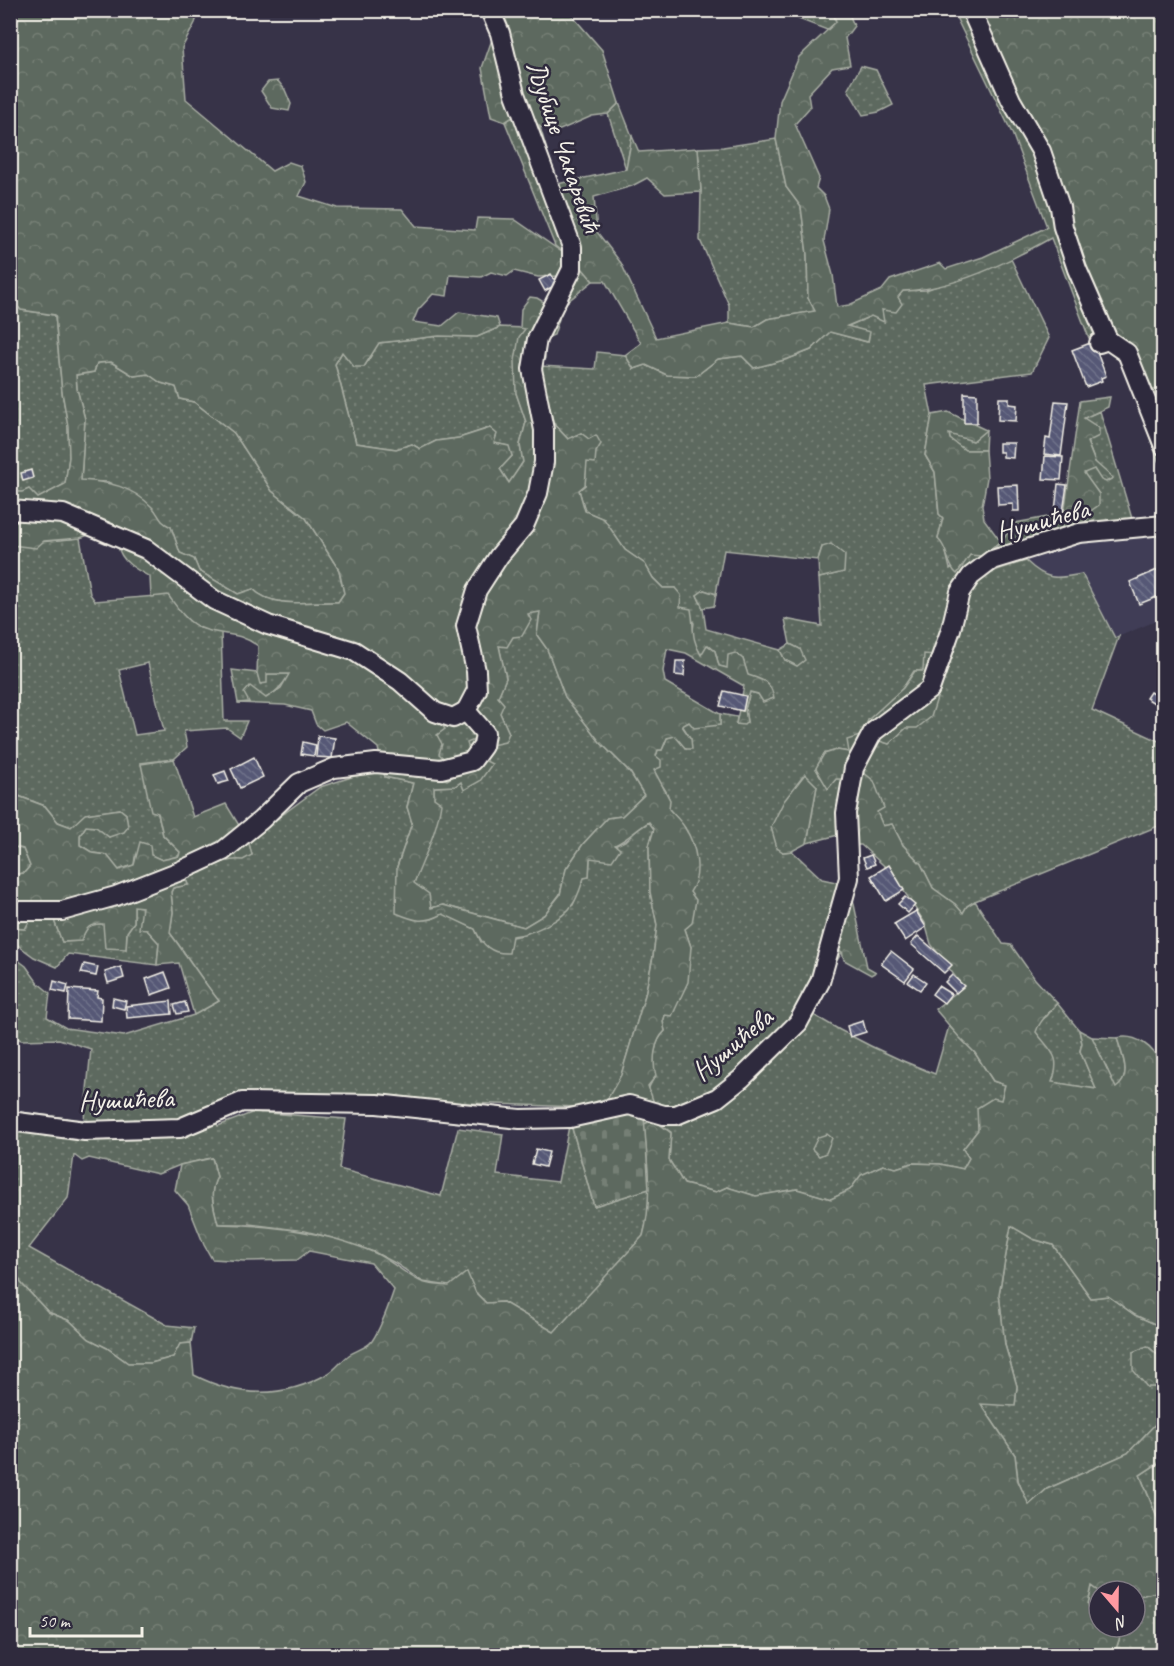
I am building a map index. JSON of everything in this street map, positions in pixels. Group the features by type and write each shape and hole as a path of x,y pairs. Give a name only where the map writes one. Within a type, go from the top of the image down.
{"street":[{"name":"Љубице Чакаревић","path":"466,711 477,690 476,671 466,626 477,590 499,556 524,526 538,493 544,462 544,430 532,369 537,339 572,269 572,247 515,93 500,33 490,10"},
{"path":"971,10 1011,100 1041,151 1063,227 1103,342 1127,353 1164,446"},
{"path":"10,510 63,514 146,549 214,600 268,625 354,651 400,681 435,712 453,718 466,711 485,733 483,746 472,761 441,769 376,763 334,768 299,783 261,820 223,850 180,871 116,896 62,911 10,911"},
{"name":"Нушићева","path":"10,1121 85,1131 180,1128 242,1102 376,1104 520,1119 570,1118 629,1105 664,1115 676,1115 717,1098 798,1023 820,982 849,878 846,813 854,768 873,732 930,689 951,629 960,592 972,576 992,560 1079,533 1164,525"}],"shaded area":[{"path":"1163,521 1163,618 1115,638 1082,574 1054,579 1039,573 1026,561 1063,549 1088,537"}],"green space":[{"path":"11,11 199,11 182,48 186,99 272,171 289,162 301,166 306,182 299,196 337,208 402,209 416,226 475,230 477,218 514,219 569,257 559,276 538,277 514,271 507,276 491,272 481,277 450,275 447,296 433,294 418,310 413,322 442,326 459,312 497,318 500,327 477,337 439,336 379,343 364,367 354,367 342,352 335,364 356,443 396,449 412,444 420,449 436,441 459,438 490,428 497,434 494,443 509,446 512,456 500,469 509,483 523,462 520,445 526,422 516,393 515,361 519,337 525,329 520,328 521,309 530,297 537,298 557,310 559,319 554,335 544,339 545,358 538,370 554,424 568,439 581,433 589,439 596,435 601,444 596,452 595,463 587,462 585,485 579,490 585,511 604,519 625,550 645,564 653,578 663,588 675,588 681,595 680,607 691,609 694,637 701,655 707,645 715,651 719,666 727,668 728,655 735,653 743,659 748,675 762,680 771,688 774,698 763,702 758,694 750,692 745,709 747,722 744,725 736,724 744,686 686,653 667,649 663,671 665,682 720,714 720,725 694,728 689,722 682,726 691,739 692,749 686,749 675,736 667,738 662,750 658,750 656,756 661,760 661,767 654,770 670,800 669,809 689,835 695,851 697,868 694,885 690,892 696,900 692,923 685,929 691,947 688,982 672,1016 665,1015 663,1022 665,1031 656,1046 654,1064 656,1076 648,1086 654,1103 637,1101 580,1107 608,1098 621,1075 645,995 657,925 650,892 649,846 654,829 649,822 615,845 620,849 612,861 590,858 589,877 584,878 568,910 546,926 512,936 509,953 492,950 484,944 475,929 443,914 419,920 396,913 397,867 412,823 407,807 413,783 385,777 378,748 346,722 323,730 316,724 311,711 285,705 238,703 249,702 244,693 250,686 266,698 281,688 289,674 267,674 267,683 260,684 257,673 258,646 243,638 196,626 168,595 151,597 150,577 126,561 118,546 94,533 80,538 44,541 36,548 11,545 11,492 22,492 29,489 38,498 65,484 69,457 68,426 62,392 55,315 21,310 11,299","holes":["111,362 134,376 148,374 161,383 176,387 180,399 194,402 234,433 272,491 306,518 339,570 344,593 338,602 281,602 261,595 253,589 238,594 199,571 194,559 180,553 171,527 163,522 155,510 136,494 119,486 81,480 85,419 77,389 76,375 94,372 97,363","540,612 537,635 547,649 565,697 600,742 630,772 644,795 622,816 607,818 583,844 566,869 560,895 544,915 524,927 443,905 431,908 429,894 414,883 439,814 441,803 434,798 434,787 455,786 461,782 464,790 480,781 492,764 484,760 479,738 467,743 474,765 447,780 434,775 447,761 439,754 442,744 437,735 445,729 437,718 466,725 472,723 492,745 505,742 509,733 500,713 504,704 498,697 506,678 499,646 507,647 513,637 522,636 531,620 528,614"]},
{"path":"502,11 568,11 602,50 619,103 608,114 592,116 560,130 540,127 525,109 505,122 491,117 482,68"},
{"path":"778,11 833,11 836,22 827,30"},
{"path":"833,11 848,11 854,26 845,38 850,65 832,68 808,94 810,107 795,124 819,178 816,188 824,196 829,209 824,241 833,275 837,307 849,305 882,290 890,280 940,263 946,269 983,257 1047,227 1012,133 953,11 1163,11 1163,383 1159,383 1156,390 1137,384 1120,361 1089,338 1051,238 1016,257 961,280 903,291 898,297 902,304 896,312 882,310 884,322 871,316 847,326 870,332 868,342 830,332 811,350 754,368 742,356 718,359 696,376 667,375 646,365 634,369 625,355 641,343 605,281 593,281 577,262 557,184 626,169 632,136 639,152 698,148 701,192 665,194 647,178 632,186 594,197 597,232 621,263 656,338 729,323 754,327 767,319 815,311 808,298 807,254 801,207 786,187 776,139 780,101 799,57 836,22"},
{"path":"861,66 876,70 893,105 879,112 863,115 848,89"},
{"path":"278,81 291,104 289,111 272,108 261,91 268,82"},
{"path":"619,103 632,136 626,169 608,114"},
{"path":"525,109 540,127 577,261 593,281 557,310 569,257 555,246 505,122"},
{"path":"776,139 786,187 801,207 807,254 808,298 816,311 767,319 754,327 729,323 729,305 700,240 701,192 698,148 723,147"},
{"path":"1011,259 1049,338 1032,372 926,385 932,415 925,455 935,472 939,514 943,518 938,539 944,544 950,569 970,555 991,551 1015,523 1064,514 1084,526 1099,494 1083,473 1094,468 1095,462 1087,441 1084,418 1100,411 1133,522 987,569 968,586 947,656 923,671 914,671 903,688 849,752 837,750 824,754 816,769 828,788 836,779 845,779 856,784 838,835 807,843 817,786 783,852 792,851 822,879 850,885 842,952 807,1011 870,1046 935,1074 949,1026 975,1053 993,1081 1005,1085 1001,1101 963,1149 969,1158 963,1169 940,1164 912,1163 896,1168 883,1165 861,1175 850,1190 831,1199 797,1189 756,1196 727,1187 716,1192 684,1184 669,1160 671,1132 654,1120 644,1124 646,1099 655,1076 656,1046 665,1031 663,1022 665,1015 691,947 685,929 690,892 685,828 669,809 668,797 654,769 654,762 658,750 662,750 667,738 676,735 686,749 691,739 682,725 689,722 720,725 720,714 737,717 736,724 747,722 745,709 750,692 758,694 748,676 743,659 727,668 719,666 715,651 708,645 701,656 692,637 694,623 679,608 675,588 663,588 653,578 645,564 625,550 604,519 585,511 579,490 585,485 588,439 581,433 568,439 554,424 538,370 540,366 595,369 597,352 625,355 634,369 646,365 667,375 696,376 718,359 742,356 754,368 811,350 830,332 867,342 846,327 871,316 903,291 926,290","holes":["822,547 843,572 819,578 822,626 785,619 790,644 800,649 785,660 780,650 706,629 703,608 697,595 704,590 716,594 724,550 818,560"]},
{"path":"10,299 21,310 55,315 62,392 68,426 69,457 65,484 38,499 22,492 11,492"},
{"path":"500,327 526,328 516,393 526,422 520,445 523,462 509,483 500,469 512,456 508,446 494,443 489,428 459,438 436,441 420,449 412,444 396,449 356,443 335,364 342,352 364,367 378,343 439,336 477,337"},
{"path":"111,362 134,376 148,374 161,383 176,387 180,399 194,402 234,433 272,491 306,518 339,570 344,593 338,602 281,602 261,595 253,589 238,594 199,571 194,559 180,553 171,527 160,521 154,509 108,482 81,481 85,419 77,389 76,375 94,372 97,363"},
{"path":"1159,382 1163,383 1163,486 1159,463 1134,393"},
{"path":"1110,397 1108,407 1084,418 1099,428 1099,436 1087,442 1095,462 1113,478 1106,482 1101,480 1094,469 1084,473 1099,494 1099,505 1092,510 1083,526 1064,514 1080,401"},
{"path":"948,412 986,430 973,441 949,434 950,439 965,450 985,450 987,478 982,506 984,519 1001,542 981,556 970,555 957,574 938,539 943,518 939,514 935,472 925,455 932,415"},
{"path":"986,430 985,450 965,450 950,440 949,433 973,441"},
{"path":"1088,537 1075,544 1006,566 990,573 978,582 970,593 931,717 917,728 906,728 889,744 880,741 874,744 858,768 874,781 884,808 877,812 883,826 892,824 903,845 921,864 933,888 963,913 967,906 975,901 1003,944 1011,945 1035,979 1057,1003 1036,1032 1055,1060 1056,1066 1052,1082 1096,1089 1080,1051 1082,1043 1079,1030 1092,1037 1116,1088 1124,1078 1125,1071 1117,1038 1131,1038 1144,1043 1154,1053 1161,1066 1161,1090 1164,1091 1163,1322 1157,1325 1135,1315 1108,1296 1091,1298 1053,1245 1033,1239 1011,1226 999,1294 1005,1345 1017,1386 1015,1406 981,1404 1015,1455 1018,1481 1029,1505 1047,1489 1128,1453 1163,1416 1163,1460 1140,1475 1159,1523 1163,1526 1163,1599 1156,1592 1147,1594 1147,1579 1087,1579 1087,1639 1119,1639 1114,1655 11,1655 10,1268 14,1268 21,1283 48,1312 70,1321 89,1339 128,1363 151,1363 173,1357 180,1344 191,1343 194,1375 228,1388 262,1392 295,1388 312,1381 329,1373 349,1355 367,1345 379,1329 394,1290 371,1263 309,1251 297,1260 212,1259 188,1205 175,1190 180,1165 212,1158 217,1177 212,1194 218,1224 278,1228 338,1239 375,1253 428,1284 449,1286 467,1272 476,1293 486,1303 503,1302 554,1332 643,1236 649,1194 644,1124 654,1120 671,1133 669,1160 684,1184 716,1192 727,1187 756,1196 797,1189 831,1199 850,1190 861,1175 883,1165 896,1168 912,1163 940,1164 963,1169 969,1158 963,1149 978,1130 977,1108 993,1098 1001,1100 1005,1085 993,1081 975,1053 935,1009 963,987 931,944 925,923 892,873 861,845 853,845 845,779 836,779 828,789 816,768 824,754 837,750 849,752 847,740 863,735 868,720 903,688 915,671 923,671 924,654 947,656 968,586 987,569"},
{"path":"80,538 90,594 95,601 168,595 186,618 200,628 221,632 224,721 247,721 240,737 227,728 184,731 187,747 174,759 141,763 163,835 180,852 179,856 162,860 151,855 135,857 134,865 118,870 107,855 93,853 80,845 80,835 86,826 96,827 109,837 128,827 126,814 120,809 86,814 71,827 58,822 45,806 11,793 10,545","holes":["148,663 164,731 135,735 119,670"]},
{"path":"831,544 845,555 844,572 819,578 818,560 822,547"},
{"path":"1026,561 1040,572 1052,577 1082,574 1115,638 1119,636 1092,710 1163,743 1163,824 975,901 967,906 963,913 933,888 921,864 903,845 892,824 883,826 857,768 874,744 880,741 889,744 906,728 973,587 990,572"},
{"path":"704,590 716,594 714,606 703,608 697,595"},
{"path":"540,611 537,635 547,649 565,697 600,742 630,772 644,795 622,816 607,818 583,844 566,869 560,894 544,915 524,927 443,905 431,908 414,883 428,835 434,787 455,786 461,782 464,789 474,764 447,780 433,775 439,754 436,718 472,723 509,733 500,713 498,697 506,678 499,646 513,637 527,614"},
{"path":"790,644 800,649 805,660 797,666 785,660 780,650"},
{"path":"232,670 257,673 261,684 267,674 290,674 268,697 255,702 238,703"},
{"path":"174,759 193,817 226,804 248,840 252,855 243,860 228,861 185,876 188,885 173,888 171,892 173,912 170,933 219,1001 194,1015 179,963 157,965 159,943 147,930 139,929 142,907 134,906 134,922 127,932 126,949 105,948 103,924 94,924 89,927 81,941 62,942 54,920 31,918 25,929 11,928 11,875 24,873 30,866 23,849 11,846 10,793 45,806 58,822 71,827 85,814 120,809 126,814 128,827 124,832 109,837 96,827 86,826 80,835 80,845 93,853 107,855 119,870 134,865 140,842 150,845 151,855 162,860 179,856 180,852 163,835 158,813 151,811 141,764"},
{"path":"383,767 385,777 413,783 407,807 412,823 397,867 432,919 443,913 475,929 481,942 524,935 573,905 584,877 589,877 590,858 627,840 649,822 654,829 649,846 650,892 657,925 645,995 621,1075 608,1098 580,1107 233,1095 231,1099 210,1110 218,1126 254,1112 346,1119 339,1169 441,1196 458,1128 503,1134 497,1175 558,1182 570,1121 594,1206 649,1189 648,1216 643,1236 555,1333 503,1302 486,1303 476,1293 423,1282 374,1252 332,1238 305,1231 249,1224 218,1224 212,1194 217,1177 212,1158 180,1165 158,1174 89,1158 82,1161 74,1155 68,1198 29,1248 167,1325 194,1328 191,1343 180,1344 174,1357 151,1363 128,1363 89,1339 70,1321 48,1312 21,1283 14,1268 11,1268 11,1111 84,1120 91,1049 59,1039 21,1040 11,1035 11,955 26,966 38,983 50,993 47,1017 66,1028 124,1036 194,1015 219,1001 170,933 173,888 188,885 185,876 215,863 252,855 248,840 320,787"},
{"path":"805,774 817,786 807,843 792,851 783,852 777,848 771,827 784,801"},
{"path":"11,846 23,849 30,866 24,873 11,875"},
{"path":"850,885 867,967 876,972 871,975 844,960 842,952 826,942"},
{"path":"134,906 143,907 147,930 159,943 157,965 68,954 57,967 34,957 11,940 11,928 25,929 31,918 54,920 62,942 81,941 89,927 104,924 126,949 127,932 134,922"},
{"path":"1057,1003 1079,1030 1082,1043 1080,1051 1096,1089 1051,1082 1036,1032 1038,1023"},
{"path":"1092,1037 1117,1038 1125,1072 1121,1084 1116,1089"},
{"path":"627,1108 644,1116 649,1189 594,1206 570,1121"},
{"path":"827,1134 832,1138 826,1153 819,1156 812,1149 818,1137"},
{"path":"1011,1225 1033,1239 1053,1245 1091,1298 1108,1296 1135,1315 1157,1325 1163,1322 1163,1377 1160,1357 1148,1346 1133,1352 1147,1387 1163,1387 1163,1416 1128,1453 1047,1489 1028,1506 1018,1480 1015,1455 981,1404 1015,1405 1017,1386 1005,1345 999,1294"},
{"path":"1147,1346 1160,1357 1163,1387 1147,1387 1133,1370 1133,1352"},
{"path":"1163,1460 1163,1526 1160,1524 1140,1475"},
{"path":"1156,1592 1163,1599 1163,1655 1114,1656 1119,1639 1147,1639 1147,1594"}],"building":[{"path":"551,274 557,284 545,291 539,280"},
{"path":"1093,342 1106,376 1101,378 1102,381 1086,387 1072,350"},
{"path":"964,393 977,394 977,423 964,423"},
{"path":"999,398 1009,398 1009,404 1017,405 1016,421 998,420"},
{"path":"1055,401 1068,402 1061,456 1044,454 1046,438 1050,439"},
{"path":"999,443 1014,443 1013,458 1003,457 1003,452 999,452"},
{"path":"1045,456 1063,457 1061,480 1043,479"},
{"path":"31,470 33,478 23,481 21,473"},
{"path":"1058,484 1067,485 1063,512 1055,511"},
{"path":"1018,485 1019,511 1013,511 1013,504 998,505 997,486"},
{"path":"1164,567 1164,594 1139,604 1130,582"},
{"path":"676,661 685,661 684,676 675,675"},
{"path":"724,691 746,696 743,711 720,706"},
{"path":"1150,692 1164,700 1164,709 1146,698"},
{"path":"318,736 335,738 332,758 316,757"},
{"path":"303,742 316,745 314,756 301,754"},
{"path":"254,757 263,777 240,788 231,769"},
{"path":"225,771 229,781 218,784 214,775"},
{"path":"871,855 875,864 867,867 863,858"},
{"path":"889,865 904,890 886,901 871,876"},
{"path":"905,897 915,905 908,913 898,904"},
{"path":"916,911 926,927 905,941 894,924"},
{"path":"918,936 952,965 944,973 911,944"},
{"path":"891,951 914,969 905,981 881,964"},
{"path":"84,964 98,967 96,976 81,973"},
{"path":"121,967 124,978 108,983 105,972"},
{"path":"165,972 171,988 151,995 146,979"},
{"path":"914,974 926,982 920,990 908,982"},
{"path":"952,975 964,986 956,993 945,982"},
{"path":"54,981 68,985 66,993 52,990"},
{"path":"938,986 951,994 944,1003 932,994"},
{"path":"69,989 98,991 97,997 102,998 101,1021 68,1019"},
{"path":"113,998 126,1001 124,1009 112,1006"},
{"path":"171,1001 172,1014 127,1018 126,1006"},
{"path":"185,1002 188,1012 177,1014 174,1005"},
{"path":"863,1021 866,1032 850,1037 847,1026"},
{"path":"536,1149 549,1152 545,1167 532,1164"}]}
